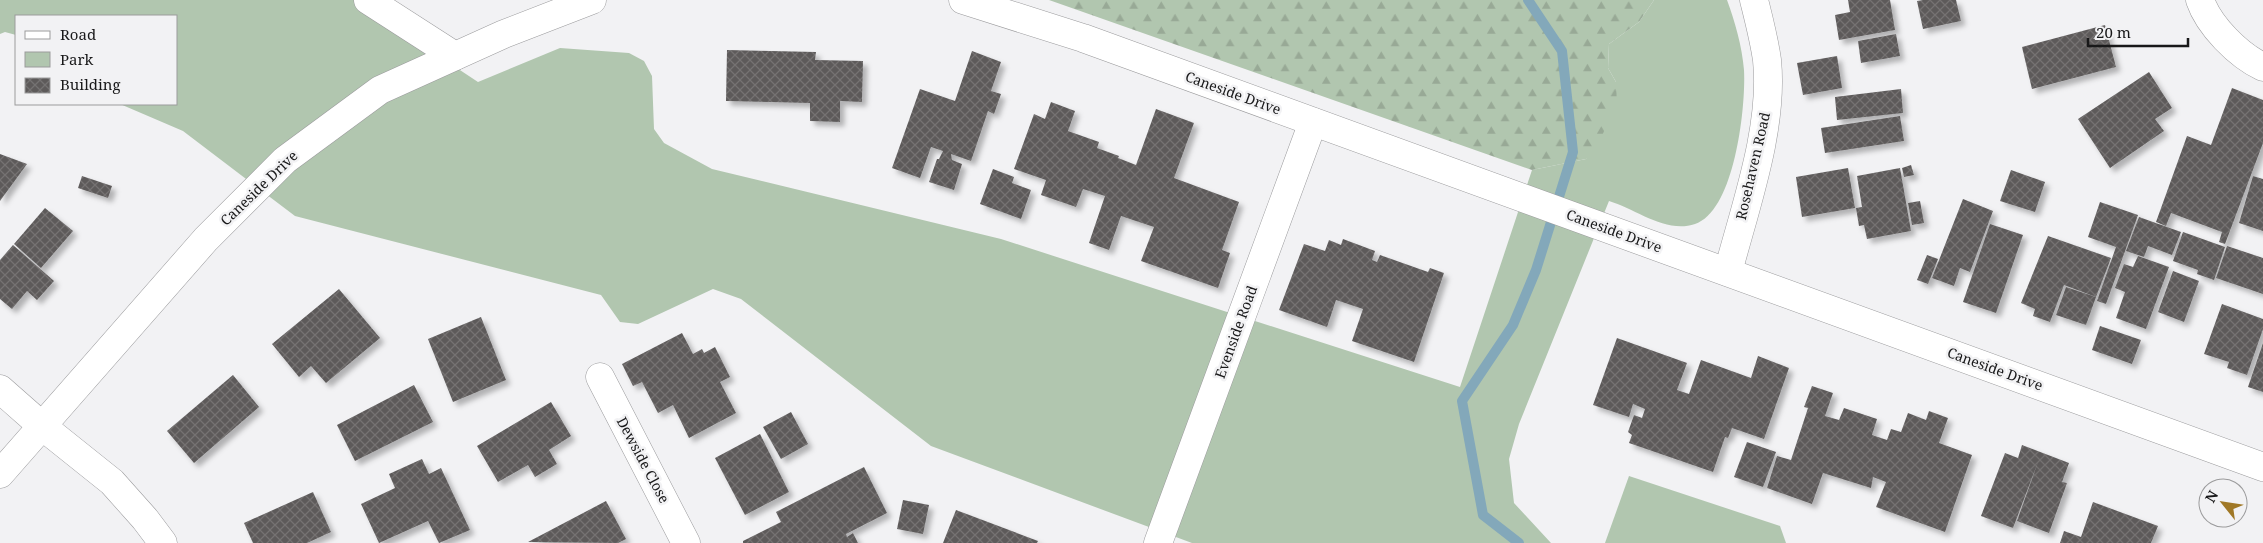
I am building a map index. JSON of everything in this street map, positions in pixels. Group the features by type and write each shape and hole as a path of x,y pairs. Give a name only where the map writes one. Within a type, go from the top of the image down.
{"street":[{"path":"368,0 456,56"},
{"name":"Caneside Drive","path":"0,474 206,239 285,160 380,90 456,56 592,0"},
{"name":"Caneside Drive","path":"963,0 1084,38 2263,466"},
{"name":"Rosehaven Road","path":"1728,272 1765,124 1768,92 1767,61 1762,29 1754,0"},
{"path":"2200,0 2223,37 2251,61 2263,67"},
{"name":"Evenside Road","path":"1158,543 1313,122"},
{"name":"Dewside Close","path":"600,378 686,543"},
{"path":"0,389 42,426 112,482 145,519 163,543"}],"green space":[{"path":"0,0 390,0 407,35 478,82 560,48 629,53 644,61 652,76 654,129 664,143 712,169 1001,239 1460,387 1532,170 1586,159 1616,82 1608,68 1609,44 1639,22 1654,0 1727,0 1742,52 1744,86 1740,131 1729,179 1720,200 1709,215 1695,224 1673,226 1609,201 1519,424 1509,459 1514,503 1551,543 1192,543 931,446 741,299 713,289 638,324 620,322 601,295 295,216 183,131 122,105 178,105 178,15 15,15 15,35 5,32 0,34"},
{"path":"1049,0 1654,0 1639,22 1609,44 1608,68 1616,82 1617,106 1594,151 1586,159 1532,170"},
{"path":"1629,476 1780,526 1786,543 1605,543"}],"building":[{"path":"1848,0 1890,0 1895,30 1839,40 1835,15 1850,12"},
{"path":"1956,0 1961,21 1923,29 1917,1"},
{"path":"2105,25 2116,67 2032,89 2022,47"},
{"path":"1896,34 1900,56 1861,63 1858,41"},
{"path":"727,50 816,52 815,60 863,61 862,102 840,101 840,122 810,121 810,103 726,101"},
{"path":"972,51 1001,62 991,91 1001,94 994,114 988,111 971,161 951,154 952,160 962,164 954,190 929,182 937,159 939,159 943,151 931,147 920,178 892,168 920,89 955,101"},
{"path":"1837,56 1842,88 1803,95 1797,63"},
{"path":"2149,72 2172,108 2155,119 2164,131 2110,168 2078,119"},
{"path":"2232,88 2263,100 2263,143 2225,244 2219,242 2222,232 2171,213 2166,226 2156,222 2187,136 2211,145"},
{"path":"1901,89 1903,113 1837,120 1835,97"},
{"path":"1051,102 1075,111 1068,131 1099,142 1097,148 1136,165 1156,109 1194,123 1174,178 1239,202 1222,250 1230,253 1218,288 1141,261 1154,227 1121,216 1109,250 1089,243 1105,196 1083,189 1076,207 1041,195 1046,180 1014,169 1034,114 1045,119"},
{"path":"1900,116 1904,141 1825,153 1821,128"},
{"path":"0,154 27,164 0,201"},
{"path":"1911,165 1914,175 1904,177 1902,168"},
{"path":"1848,168 1855,208 1802,217 1796,177"},
{"path":"1900,168 1911,231 1867,239 1864,225 1859,226 1856,208 1862,207 1857,176"},
{"path":"993,169 1014,177 1012,183 1031,190 1021,219 980,204"},
{"path":"2011,170 2045,182 2035,212 2000,201"},
{"path":"82,176 112,186 108,198 78,188"},
{"path":"2253,176 2263,179 2263,231 2239,223"},
{"path":"1963,199 1993,211 1970,272 1960,268 1954,286 1932,278"},
{"path":"1920,201 1924,223 1912,225 1908,203"},
{"path":"2100,202 2138,215 2106,304 2097,301 2116,247 2088,237"},
{"path":"45,208 73,231 41,268 14,244"},
{"path":"2139,217 2181,232 2172,255 2148,246 2144,257 2126,251"},
{"path":"1990,224 2023,235 1996,313 1963,302"},
{"path":"2183,232 2225,247 2214,280 2197,274 2198,270 2173,261"},
{"path":"2048,236 2111,258 2096,297 2064,285 2050,322 2033,316 2035,309 2021,303"},
{"path":"1343,239 1375,251 1372,260 1377,262 1380,255 1428,272 1430,268 1444,273 1414,362 1352,341 1363,309 1336,300 1327,327 1279,310 1304,244 1325,251 1329,240 1341,245"},
{"path":"13,245 54,281 37,300 27,291 12,309 0,299 0,260"},
{"path":"2227,246 2263,258 2263,294 2216,278"},
{"path":"1927,255 1938,259 1928,284 1917,280"},
{"path":"2138,256 2169,267 2146,329 2116,318 2125,292 2115,288 2124,264 2133,267"},
{"path":"2173,271 2199,281 2184,322 2158,312"},
{"path":"2066,287 2096,297 2086,325 2056,315"},
{"path":"339,289 380,338 326,383 311,366 299,377 272,344"},
{"path":"2222,304 2263,319 2263,329 2247,375 2227,368 2229,362 2204,354"},
{"path":"481,317 506,380 453,402 428,339"},
{"path":"2100,326 2141,340 2132,364 2092,350"},
{"path":"682,333 693,354 702,349 704,353 715,347 730,377 720,382 736,413 689,438 673,405 658,413 642,382 633,386 622,364"},
{"path":"1617,338 1687,363 1677,390 1689,394 1701,360 1751,378 1758,356 1789,368 1764,439 1732,428 1728,438 1725,437 1713,472 1629,443 1632,435 1628,432 1634,415 1642,418 1645,409 1633,404 1629,417 1593,405"},
{"path":"2263,343 2263,392 2248,387"},
{"path":"233,375 259,407 194,463 167,431"},
{"path":"414,385 433,422 355,461 337,425"},
{"path":"1812,386 1833,393 1825,416 1839,420 1844,408 1877,419 1872,435 1887,440 1891,429 1901,432 1908,413 1926,420 1929,411 1948,418 1939,443 1972,455 1945,532 1876,507 1886,482 1873,477 1871,488 1823,473 1812,504 1767,488 1777,456 1791,460 1808,408 1804,407"},
{"path":"551,402 571,436 549,450 557,464 535,477 528,465 498,482 477,446"},
{"path":"791,412 808,444 781,459 763,427"},
{"path":"760,434 789,492 745,515 715,458"},
{"path":"1747,442 1776,452 1763,487 1734,477"},
{"path":"2022,445 2069,463 2062,482 2067,483 2049,533 2017,521 2038,462 2013,528 1981,516 2005,453 2018,458"},
{"path":"422,459 429,474 441,468 470,530 439,543 428,521 379,543 361,504 395,488 389,474"},
{"path":"864,467 887,513 846,534 847,537 853,533 858,543 743,543 743,541 781,522 776,512"},
{"path":"313,492 331,532 307,543 253,543 244,523"},
{"path":"903,500 929,505 923,534 897,529"},
{"path":"606,501 626,539 618,543 528,542"},
{"path":"2093,502 2158,526 2151,543 2060,543 2064,531 2081,537"},
{"path":"956,510 1038,541 1037,543 943,543"}],"waterway":[{"path":"1519,543 1483,515 1462,401 1513,325 1536,270 1573,152 1562,51 1528,0"}]}
